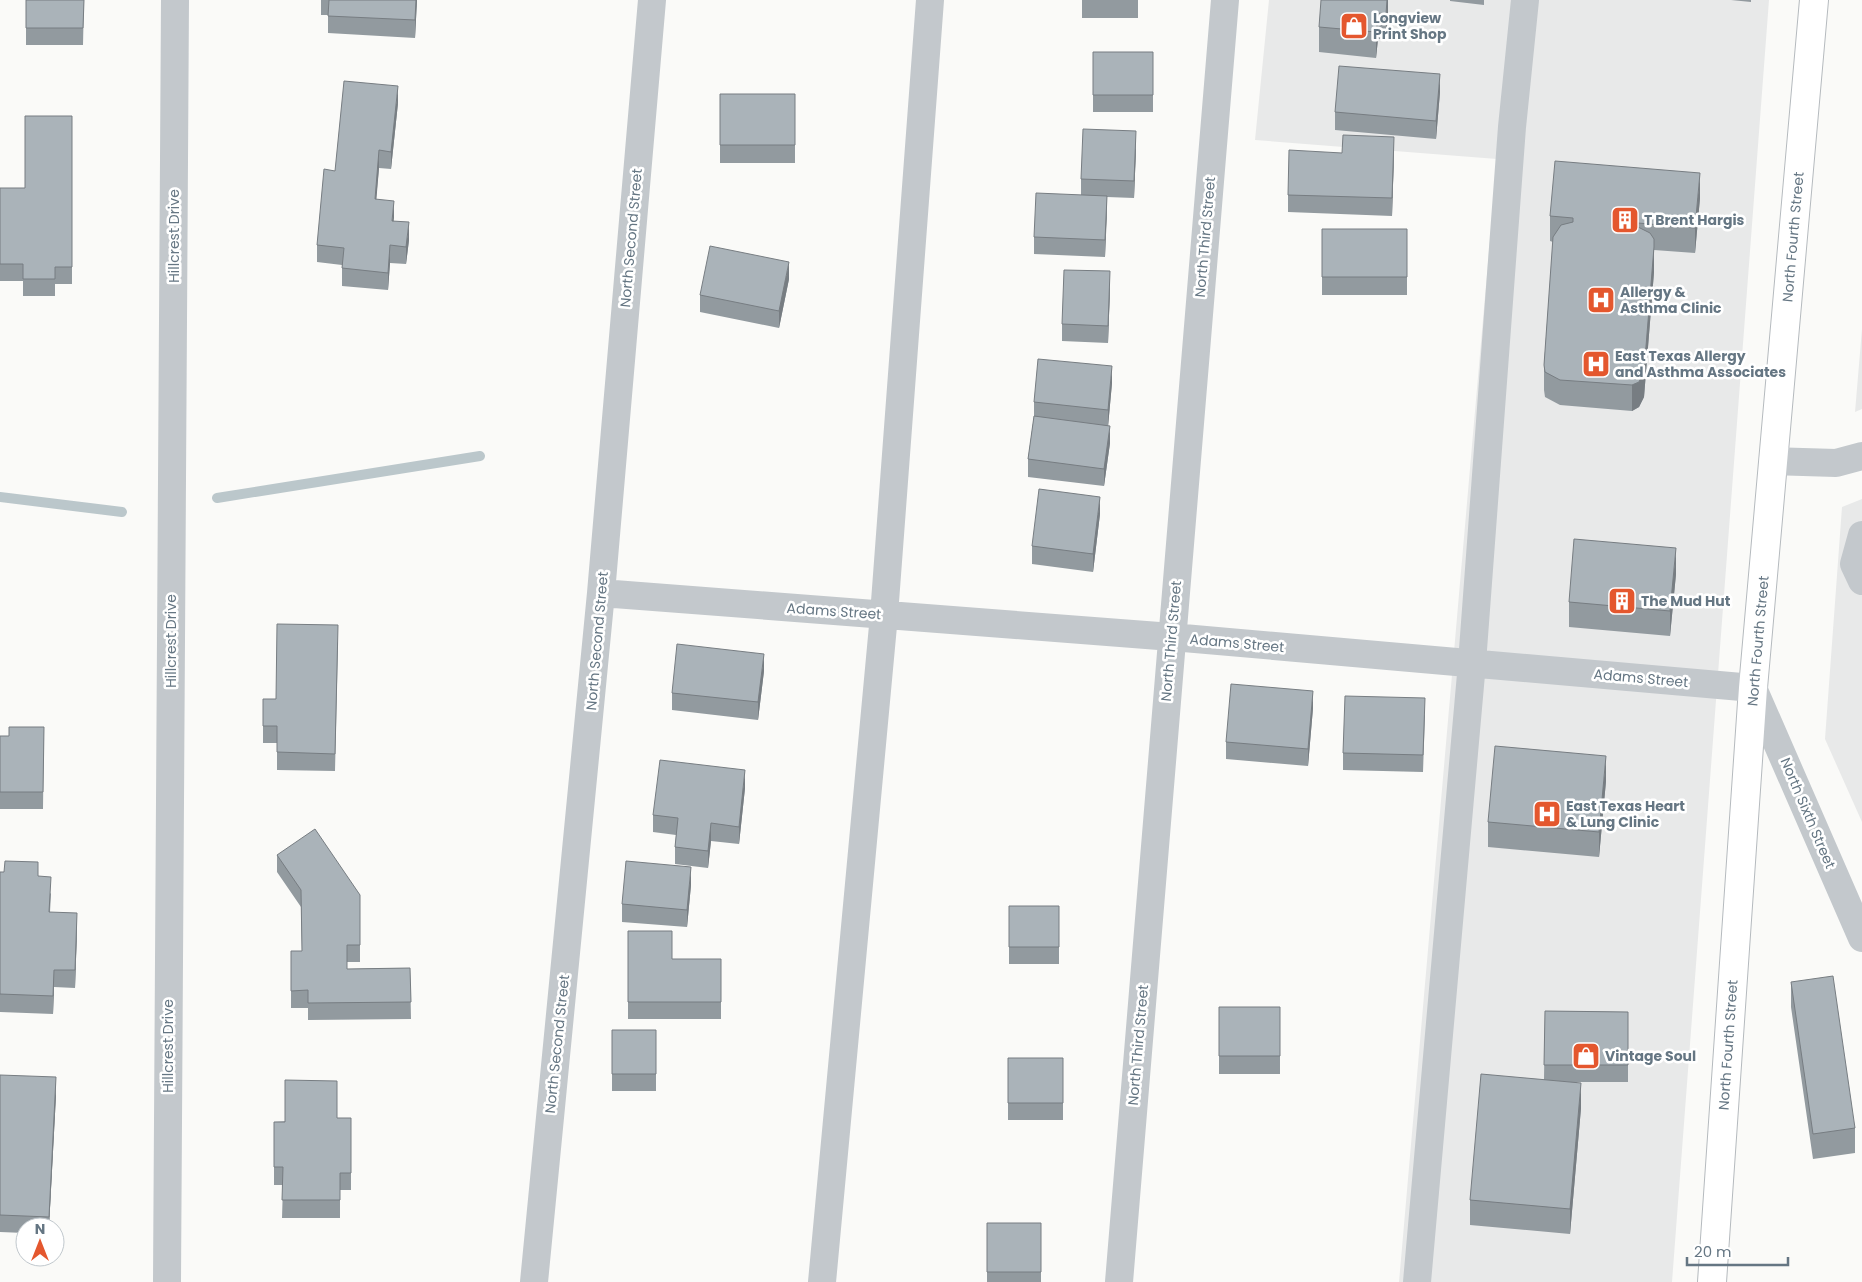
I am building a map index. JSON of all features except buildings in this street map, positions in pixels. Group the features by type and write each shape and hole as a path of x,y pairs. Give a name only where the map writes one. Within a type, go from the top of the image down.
{"main road":[{"name":"North Fourth Street","path":"1712,1282 1753,688 1814,0"}],"street":[{"name":"Hillcrest Drive","path":"167,1282 175,0"},
{"name":"North Second Street","path":"534,1282 601,593 652,0"},
{"path":"822,1282 884,614 930,0"},
{"name":"North Third Street","path":"1119,1282 1225,0"},
{"path":"1417,1282 1472,663 1512,127 1525,0"},
{"path":"1773,461 1836,463 1862,456"},
{"path":"1862,535 1854,564 1862,581"},
{"name":"Adams Street","path":"601,593 1172,637 1753,688"},
{"name":"North Sixth Street","path":"1753,688 1862,938"}],"shaded area":[{"path":"1269,0 1769,0 1672,1282 1399,1282 1497,159 1255,140"},
{"path":"1862,329 1862,409 1855,412"},
{"path":"1862,499 1862,822 1825,739 1842,507"}],"waterway":[{"path":"217,498 480,456"},
{"path":"0,497 122,512"}],"place":[{"name":"Longview Print Shop","path":"1354,26"},
{"name":"T Brent Hargis","path":"1625,220"},
{"name":"Allergy & Asthma Clinic","path":"1601,300"},
{"name":"East Texas Allergy and Asthma Associates","path":"1596,364"},
{"name":"The Mud Hut","path":"1622,601"},
{"name":"East Texas Heart & Lung Clinic","path":"1547,814"},
{"name":"Vintage Soul","path":"1586,1056"}]}
